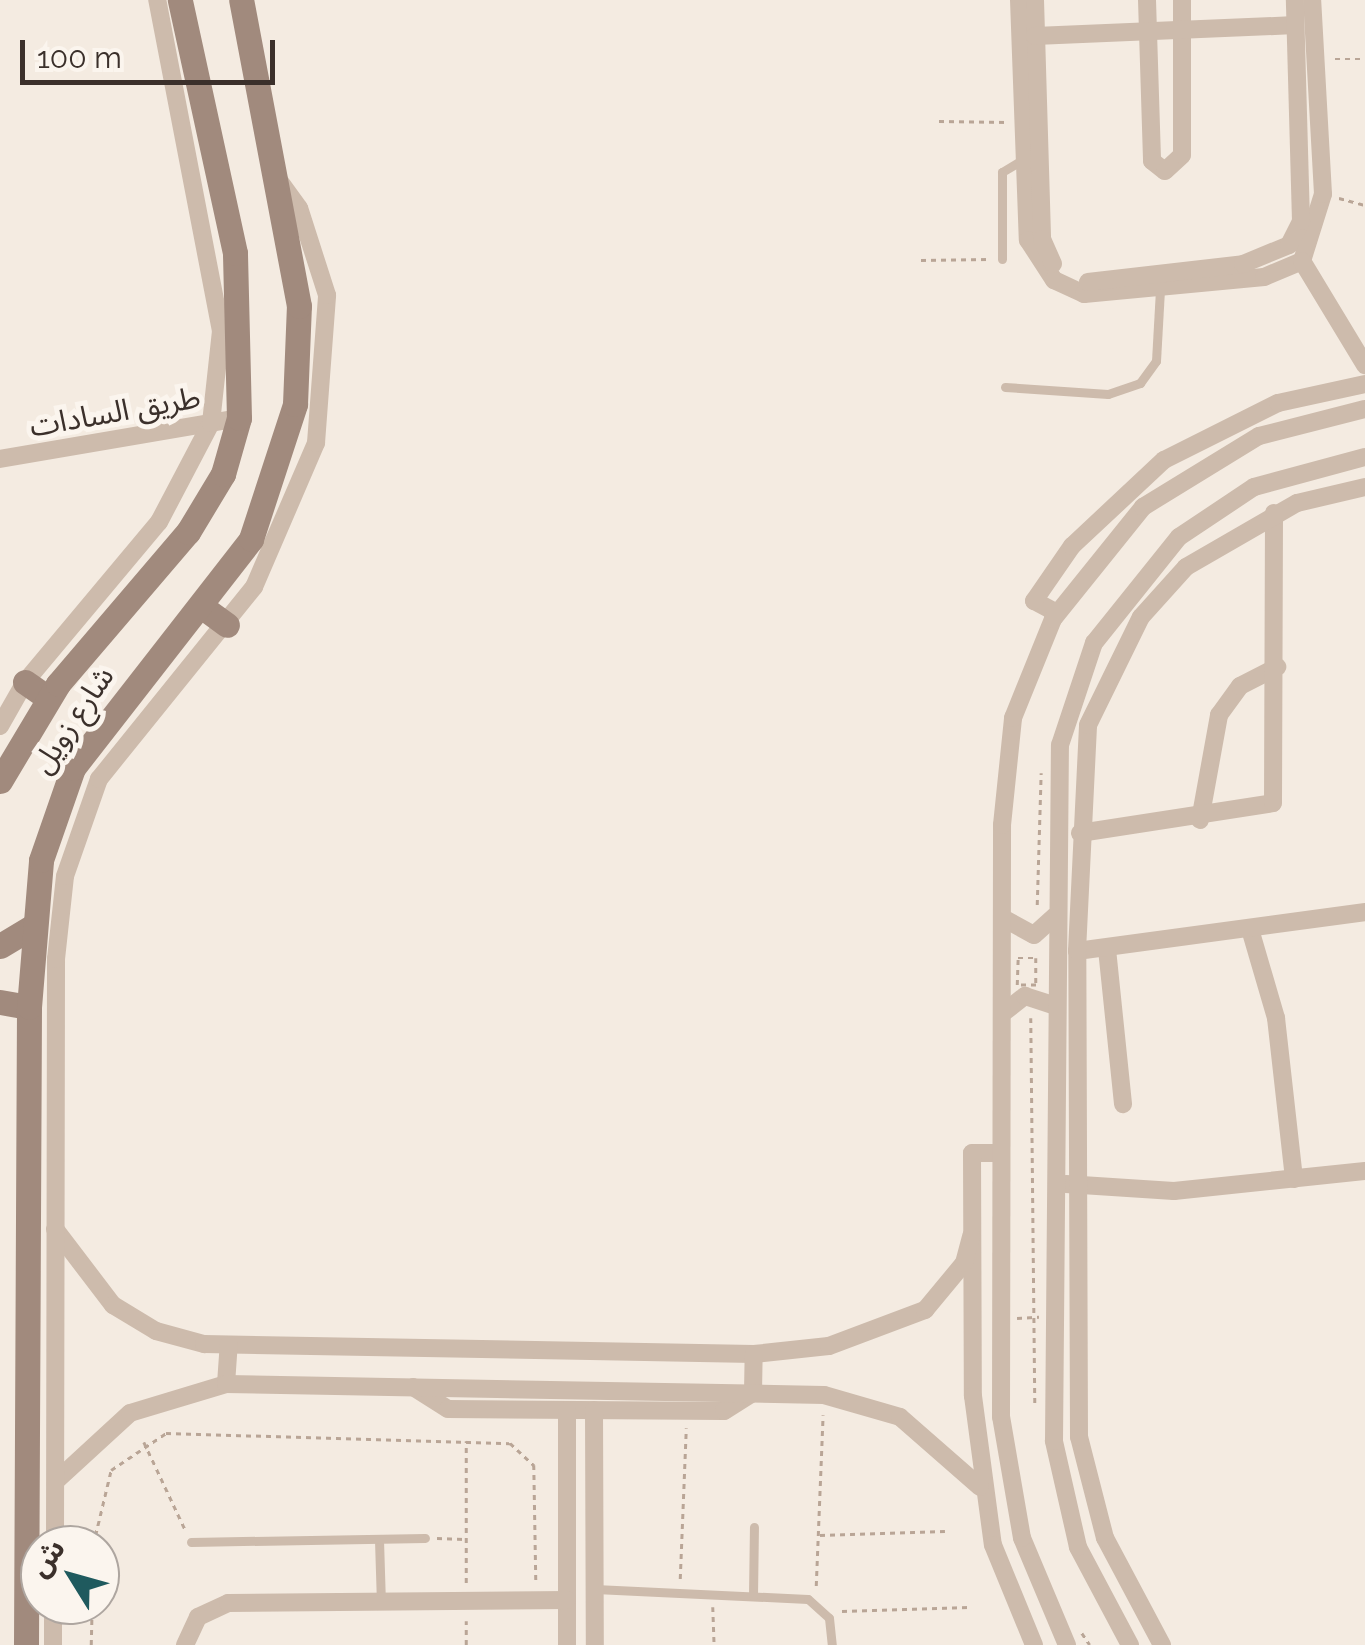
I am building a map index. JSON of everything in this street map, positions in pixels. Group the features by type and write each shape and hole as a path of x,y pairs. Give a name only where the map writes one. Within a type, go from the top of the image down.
{"main road":[{"name":"شارع زويل","path":"33,1525 29,1007 43,958 32,928 51,816 73,768 201,606 258,524 296,404 299,306 241,0"},
{"name":"شارع زويل","path":"0,781 48,698 188,532 223,474 239,418 234,253 176,1"},
{"path":"201,606 227,625"},
{"path":"25,682 48,698"},
{"path":"0,946 32,928"},
{"path":"0,1002 29,1007"}],"street":[{"path":"1019,0 1031,85 1035,240 1048,267 1085,288 1190,278 1288,262 1321,224 1323,194 1295,25 1295,0"},
{"path":"1033,158 1024,122 1036,36 1035,0"},
{"path":"1146,0 1152,161 1165,171 1182,155 1182,0"},
{"path":"1288,262 1300,221 1314,59 1312,0"},
{"path":"0,726 25,682 159,522 211,423 221,331 176,1"},
{"path":"1036,36 1295,25"},
{"path":"55,1525 55,1229 43,958 65,876 100,780 227,625 302,490 326,386 327,295 316,250 272,170"},
{"path":"1300,195 1323,194"},
{"path":"1300,221 1321,224"},
{"path":"1288,262 1365,365"},
{"path":"1134,284 1160,289 1190,278"},
{"path":"1057,613 1034,602 1094,523 1164,460 1278,403 1365,384"},
{"path":"1067,1645 1012,1496 1001,1153 1003,918 1013,718 1057,613 1110,538 1179,479 1259,436 1365,409"},
{"name":"طريق السادات","path":"0,459 239,418"},
{"path":"1130,1645 1100,1597 1062,1494 1052,1317 1050,1184 1060,745 1076,686 1118,606 1180,537 1240,496 1365,457"},
{"path":"1162,1645 1104,1538 1080,1438 1077,951 1088,726 1141,617 1186,567 1274,513 1365,486"},
{"path":"1080,833 1200,820 1274,803 1274,513"},
{"path":"1200,820 1219,715 1240,686 1277,667"},
{"path":"1077,951 1365,912"},
{"path":"1003,918 1034,935 1055,916"},
{"path":"1250,929 1276,1018 1294,1179"},
{"path":"1107,949 1123,1104"},
{"path":"1003,1013 1025,996 1052,1005"},
{"path":"1001,1153 972,1153 980,1487 1034,1645"},
{"path":"1050,1184 1174,1190 1365,1172"},
{"path":"55,1229 94,1288 133,1319 180,1339 230,1345 754,1354 829,1346 925,1310 964,1263 971,1236"},
{"path":"226,1384 230,1345"},
{"path":"753,1392 754,1354"},
{"path":"56,1481 130,1412 226,1384 824,1395 900,1417 980,1487"},
{"path":"413,1387 448,1409 724,1411 753,1392"},
{"path":"566,1410 567,1645"},
{"path":"594,1410 595,1645"},
{"path":"185,1645 198,1617 228,1604 567,1600"}],"lane":[{"path":"1002,259 1002,172 1033,158"},
{"path":"1005,387 1108,394 1140,382 1156,361 1160,289"},
{"path":"753,1596 754,1527"},
{"path":"191,1542 425,1538"},
{"path":"379,1540 381,1602"},
{"path":"595,1590 753,1596 816,1603 825,1612 832,1645"}],"path":[{"path":"1314,59 1365,59"},
{"path":"939,121 1024,122"},
{"path":"1323,194 1365,205"},
{"path":"920,260 1002,259"},
{"path":"1018,958 1036,958 1036,985 1017,984 1018,958"},
{"path":"1009,1318 1018,1299"},
{"path":"1009,1318 1052,1317"},
{"path":"1009,1318 1018,1336"},
{"path":"816,1603 824,1395"},
{"path":"680,1593 687,1411"},
{"path":"96,1525 104,1480 143,1440 187,1430 466,1440 519,1446 531,1458 536,1600"},
{"path":"143,1440 191,1542"},
{"path":"466,1440 466,1645"},
{"path":"818,1536 945,1532"},
{"path":"425,1538 466,1539"},
{"path":"713,1594 714,1645"},
{"path":"825,1612 969,1607"},
{"path":"1074,1618 1090,1645"}]}
